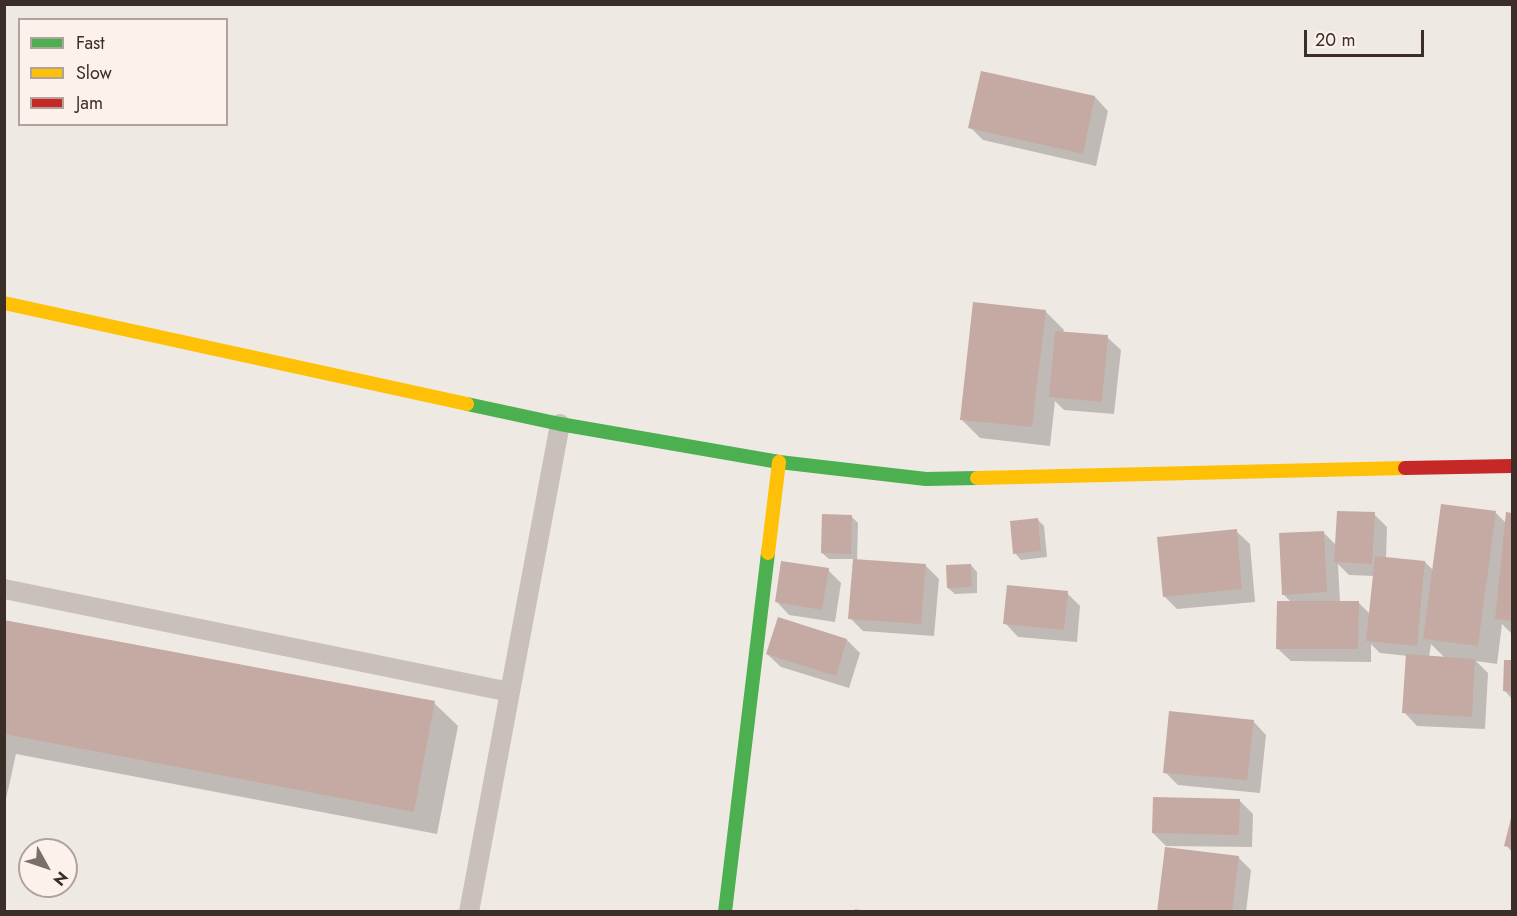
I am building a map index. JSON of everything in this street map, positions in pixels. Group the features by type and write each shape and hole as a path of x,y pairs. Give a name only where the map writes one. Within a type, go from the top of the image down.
{"main road":[{"path":"4,303 560,424 779,462 926,479 1512,466"},
{"path":"725,912 779,462"}],"lane":[{"path":"469,912 560,424"},
{"path":"4,589 510,692"}],"building":[{"path":"981,71 1095,96 1083,154 968,128"},
{"path":"973,302 1046,310 1032,427 960,420"},
{"path":"1055,331 1108,335 1102,402 1049,397"},
{"path":"1441,504 1496,511 1478,646 1423,639"},
{"path":"1337,511 1375,512 1372,564 1334,562"},
{"path":"1506,512 1512,513 1512,621 1495,619"},
{"path":"822,514 852,515 851,554 821,553"},
{"path":"1038,518 1041,551 1013,554 1010,521"},
{"path":"1237,529 1242,589 1163,597 1157,537"},
{"path":"1324,531 1327,592 1282,595 1279,533"},
{"path":"1375,556 1425,561 1417,646 1366,641"},
{"path":"853,559 926,564 921,624 848,619"},
{"path":"781,561 829,568 822,610 775,602"},
{"path":"971,564 972,587 947,588 946,565"},
{"path":"1007,585 1068,591 1064,630 1003,624"},
{"path":"1277,601 1359,601 1358,649 1276,649"},
{"path":"778,617 847,639 836,676 766,654"},
{"path":"4,620 435,701 414,812 4,734"},
{"path":"1406,654 1475,659 1472,717 1402,713"},
{"path":"1504,660 1512,660 1512,692 1503,691"},
{"path":"1169,711 1254,720 1247,780 1163,773"},
{"path":"1153,797 1240,799 1239,835 1152,833"},
{"path":"1512,814 1512,848 1504,846"},
{"path":"1165,847 1239,856 1232,912 1157,912"}],"traffic: fast":[{"path":"467,404 560,424 779,462 926,479 977,478"},
{"path":"725,912 768,553"}],"traffic: slow":[{"path":"4,303 467,404"},
{"path":"768,553 779,462"},
{"path":"977,478 1405,468"}],"traffic: jam":[{"path":"1405,468 1512,466"}]}
